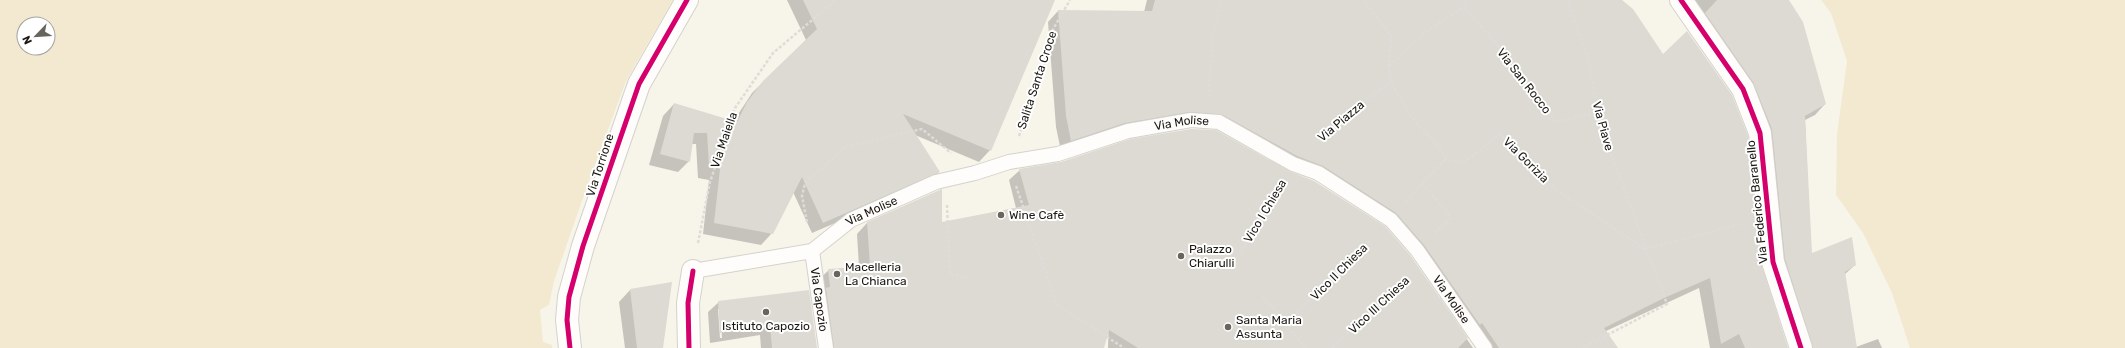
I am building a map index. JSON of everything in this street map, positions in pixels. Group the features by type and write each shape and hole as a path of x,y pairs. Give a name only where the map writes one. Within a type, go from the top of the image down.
{"street":[{"name":"Via Torrione","path":"570,348 567,320 569,297 583,246 639,84 687,0"},
{"name":"Via Federico Baranello","path":"1681,0 1707,35 1746,96 1760,133 1772,262 1801,348"},
{"path":"689,348 688,303 693,271"}],"lane":[{"name":"Via Molise","path":"812,250 851,220 936,182 975,173 1009,162 1058,154 1128,131 1191,120 1219,122 1293,164 1318,173 1391,220 1421,256 1485,348"},
{"path":"693,271 812,250"},
{"name":"Via Capozio","path":"812,250 826,348"}],"path":[{"path":"1219,122 1209,88 1213,34 1221,0"},
{"path":"1363,0 1392,37 1388,67 1390,82 1411,117 1438,146 1446,159"},
{"path":"1388,67 1425,32 1464,6 1465,0"},
{"path":"812,250 802,196 805,183 845,147 922,129 975,173"},
{"path":"1022,206 1057,305 1124,348"},
{"path":"1646,249 1768,217"},
{"path":"948,220 950,274 967,278"},
{"path":"1262,297 1286,323 1305,348"}],"shaded area":[{"path":"0,0 673,0 626,81 554,281 549,305 540,310 543,342 552,345 552,348 0,348"},
{"path":"1821,0 2125,0 2125,348 1910,348 1892,293 1863,233 1836,195 1837,134 1847,61 1831,13"}],"building":[{"path":"803,0 1055,0 991,151 903,114 940,172 823,223 802,177 773,234 714,223 720,169 709,166 707,133 694,133 690,162 660,154 674,103 737,122 747,102 763,81 817,29"},
{"path":"1155,0 1622,0 1633,9 1663,54 1687,31 1732,95 1748,136 1761,263 1788,348 1745,348 1739,334 1721,344 1710,278 1664,298 1604,328 1618,348 1499,348 1482,323 1480,325 1424,245 1396,213 1323,166 1297,156 1223,115 1190,112 1125,123 1071,141 1066,116 1058,10 1152,11"},
{"path":"1717,0 1789,0 1803,22 1826,104 1805,116 1812,253 1852,237 1856,265 1845,272 1857,348 1813,348 1785,259 1772,129 1753,82 1705,13"},
{"path":"1191,129 1216,130 1289,171 1314,181 1385,226 1410,255 1468,338 1458,348 1138,348 1109,330 1104,348 834,348 826,288 830,287 828,269 870,266 867,222 942,189 942,222 1029,205 1019,169 1061,162 1130,139"},
{"path":"672,282 663,348 637,348 630,289"},
{"name":"Istituto Capozio","path":"809,290 817,348 772,348 770,325 720,333 718,301"}],"cycle path":[{"path":"570,348 567,320 569,297 583,246 639,84 687,0"},
{"path":"1681,0 1743,89 1760,133 1773,262 1801,348"},
{"path":"689,348 688,303 693,271"}],"place":[{"name":"Wine Cafè","path":"1001,215"},
{"name":"Palazzo Chiarulli","path":"1181,256"},
{"name":"Macelleria La Chianca","path":"837,274"},
{"name":"Istituto Capozio","path":"766,312"},
{"name":"Santa Maria Assunta","path":"1228,327"}]}
